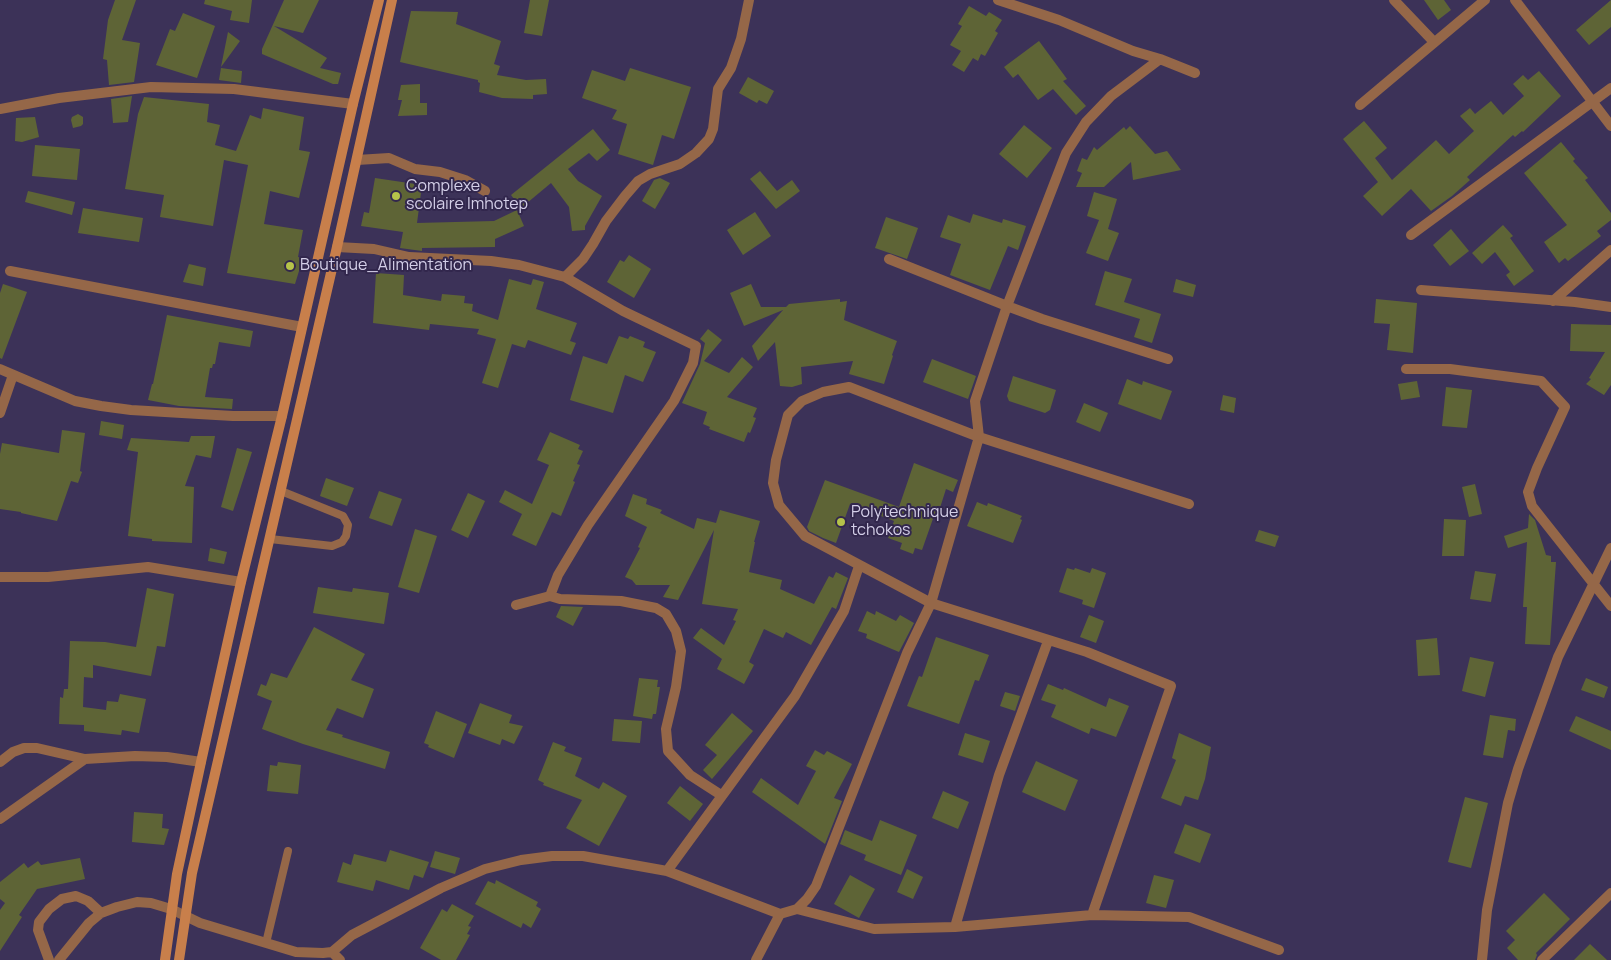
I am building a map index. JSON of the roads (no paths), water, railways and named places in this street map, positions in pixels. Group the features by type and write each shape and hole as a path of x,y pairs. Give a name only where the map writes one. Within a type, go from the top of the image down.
{"main road":[{"path":"165,960 171,909 201,762 241,582 282,416 378,0"},
{"path":"179,960 194,864 357,160 392,0"}],"street":[{"path":"565,277 583,259 615,208 638,181 650,174 680,164 696,153 709,139 713,129 718,89 732,68 749,0"},
{"path":"998,0 1059,20 1133,51 1195,73"},
{"path":"1394,0 1434,42"},
{"path":"1360,104 1485,0"},
{"path":"1515,0 1611,126"},
{"path":"59,960 89,923 101,913 137,902 151,903 171,909 200,923 296,952 310,954 332,952 352,935 440,888 485,869 522,860 552,856 583,856 666,871 780,914 797,909 816,886 907,653 931,603 979,437 975,401 1007,306 1056,179 1071,145 1086,122 1111,96 1160,59"},
{"path":"0,109 59,98 151,87 234,89 353,104"},
{"path":"1411,235 1611,88"},
{"path":"357,160 389,158 416,169 440,172 465,180 485,191"},
{"path":"337,247 374,248 409,257 491,261 519,265 565,277 623,311 696,346 693,363 674,401 588,525 558,575 550,596"},
{"path":"1553,301 1611,250"},
{"path":"889,259 1042,319 1168,359"},
{"path":"10,271 302,326"},
{"path":"1421,290 1611,307"},
{"path":"0,369 75,401 101,406 131,410 233,416 282,416"},
{"path":"1406,369 1450,369 1541,380 1565,407 1528,492 1532,506 1611,606"},
{"path":"0,413 13,375"},
{"path":"1092,915 1171,686 1087,652 931,603 804,536 779,505 773,483 776,460 788,415 802,402 822,392 849,388 979,437 1189,504"},
{"path":"1482,960 1487,910 1508,803 1518,769 1558,657 1611,548"},
{"path":"666,871 772,728 816,661 844,612 859,566"},
{"path":"0,577 48,576 148,567 241,582"},
{"path":"516,606 550,596 560,599 621,601 656,608 666,614 676,631 681,651 676,687 666,729 668,751 690,775 721,795"},
{"path":"955,927 999,775 1048,641"},
{"path":"2,756 24,748 36,748 85,759 135,756 167,757 201,762"},
{"path":"0,819 85,759"},
{"path":"1542,960 1611,893"},
{"path":"49,960 38,930 38,922 48,908 62,899 76,896 88,901 101,913"},
{"path":"797,909 874,929 955,927 1092,915 1189,917 1279,950"},
{"path":"756,960 780,914"},
{"path":"332,952 340,960"}],"lane":[{"path":"270,539 332,546 342,542 346,536 348,525 343,516 281,491"},
{"path":"266,943 288,851"}],"place":[{"name":"Complexe scolaire Imhotep","path":"396,196"},
{"name":"Boutique_Alimentation","path":"290,266"},
{"name":"Polytechnique tchokos","path":"841,522"}]}
